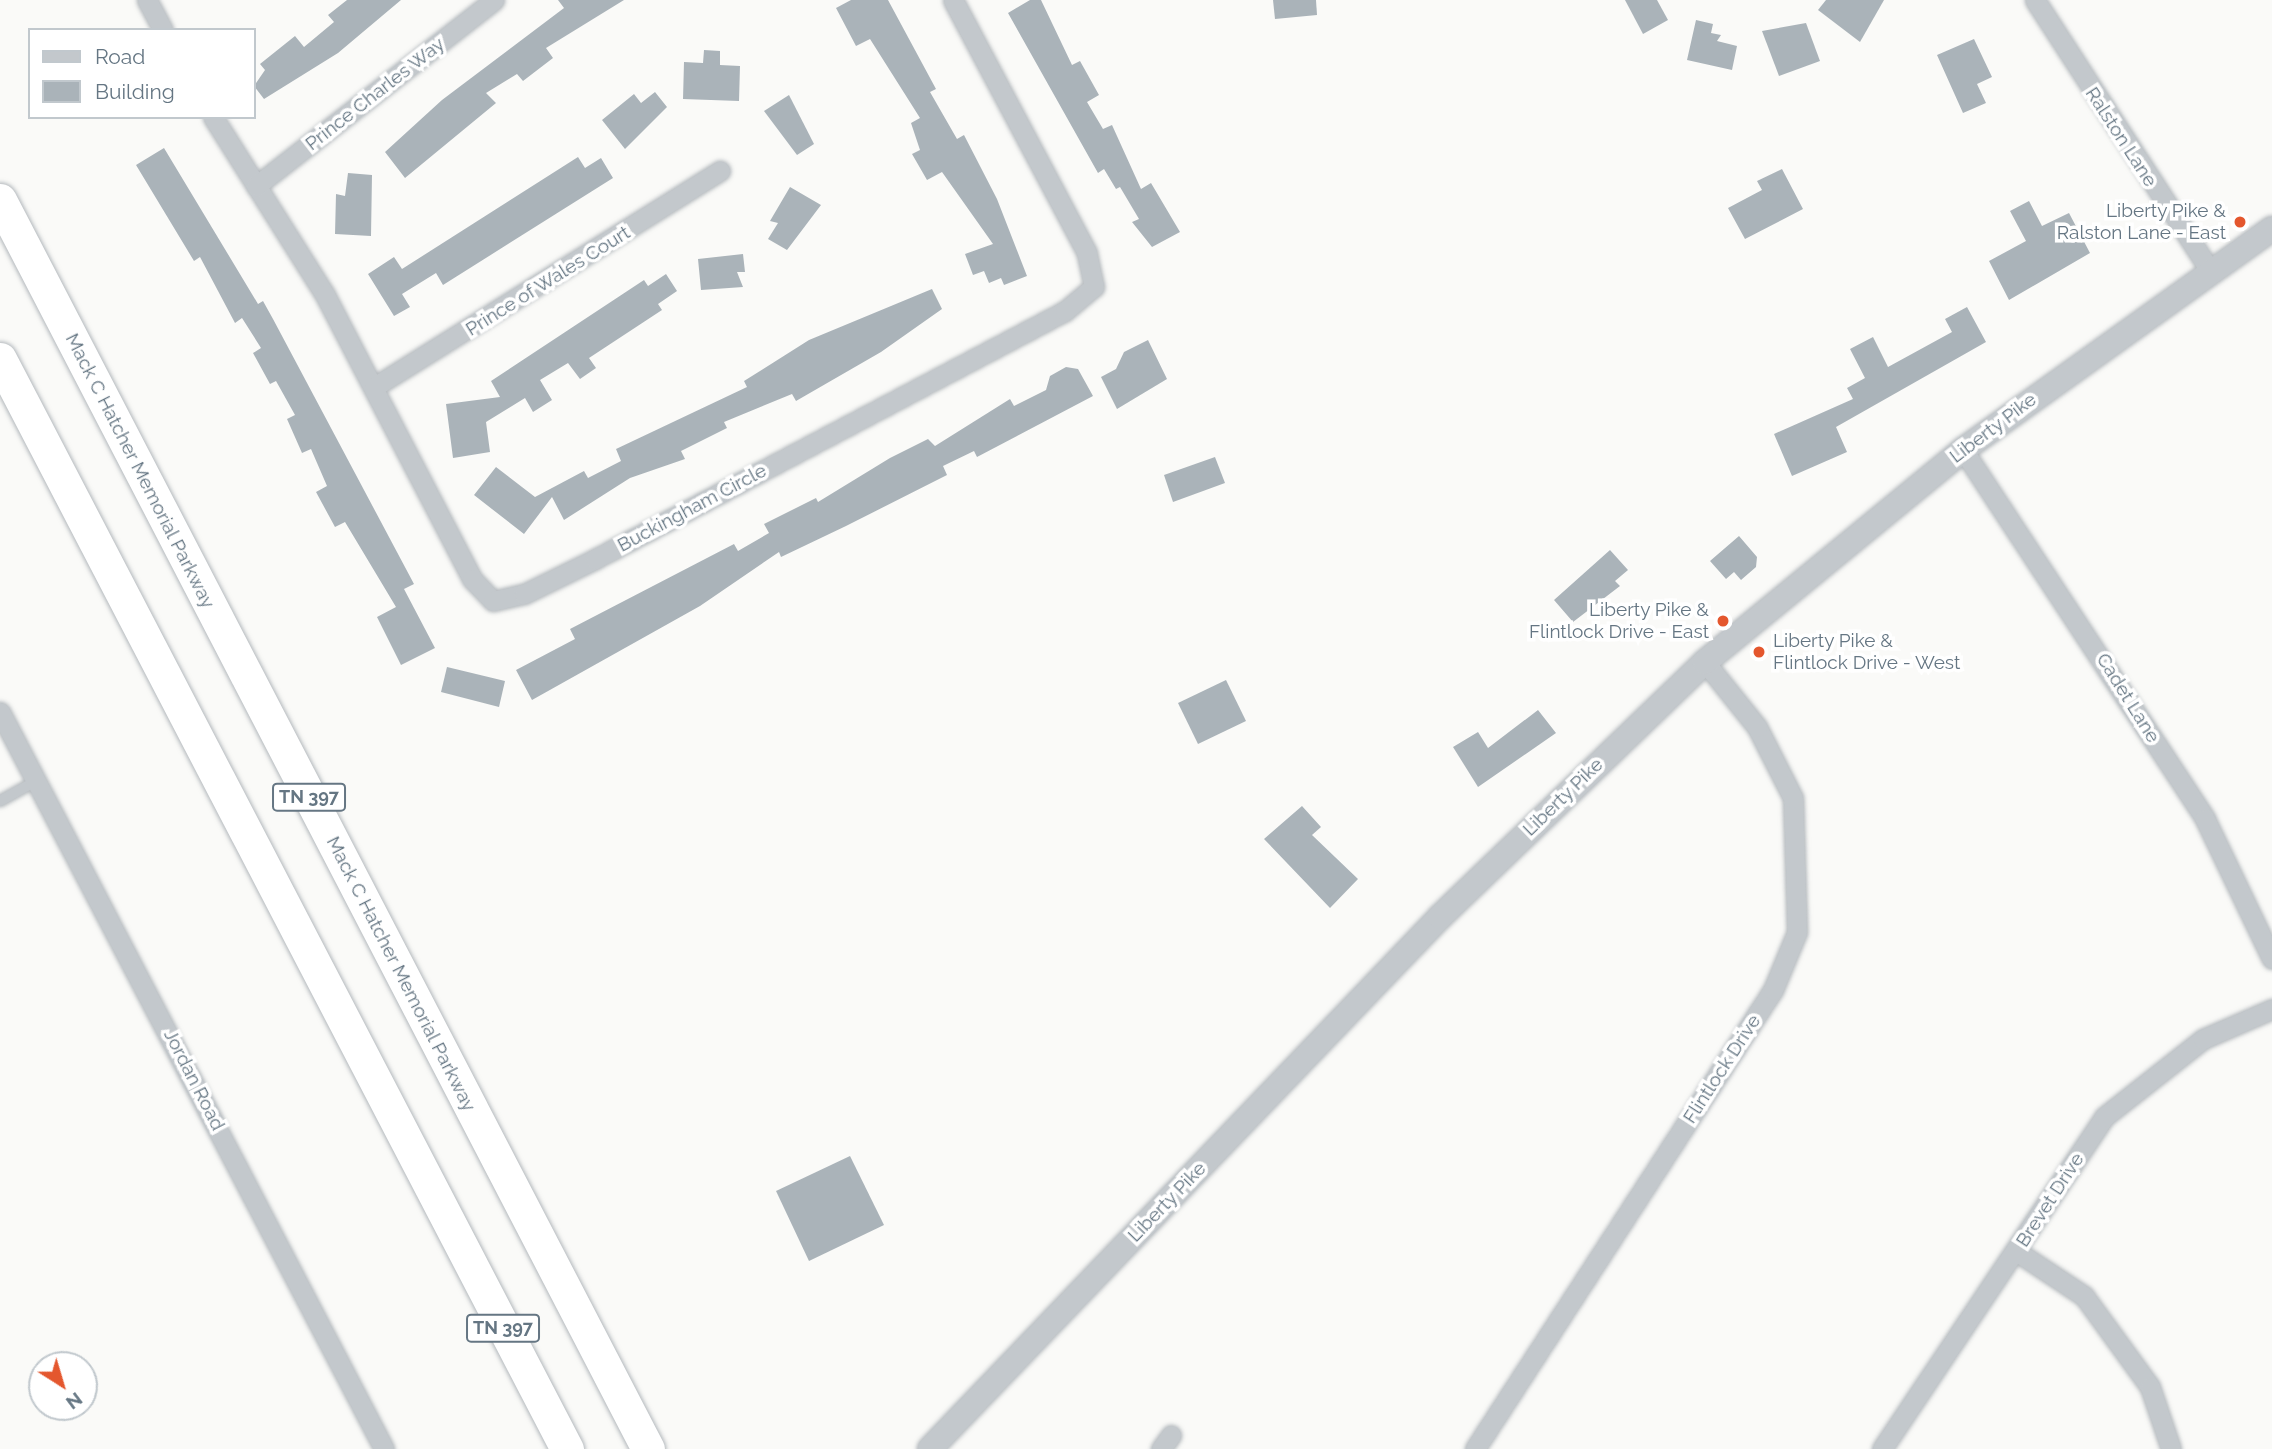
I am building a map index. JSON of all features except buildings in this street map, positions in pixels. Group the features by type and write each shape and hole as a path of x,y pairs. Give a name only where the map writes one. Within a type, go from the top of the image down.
{"highway":[{"name":"Mack C Hatcher Memorial Parkway","path":"0,200 649,1449"},
{"name":"TN 397","path":"0,359 567,1449"}],"street":[{"path":"147,0 162,28"},
{"name":"Prince Charles Way","path":"256,186 494,0"},
{"name":"Buckingham Circle","path":"214,119 374,387 472,579 493,601 524,594 596,559 1065,311 1094,287 1087,253 953,0"},
{"name":"Ralston Lane","path":"2035,0 2210,271"},
{"name":"Prince of Wales Court","path":"374,387 720,172"},
{"name":"Liberty Pike","path":"930,1449 1440,917 1705,662 1963,450 2272,229"},
{"name":"Cadet Lane","path":"1963,450 2205,819 2272,959"},
{"name":"Flintlock Drive","path":"1475,1449 1773,990 1797,932 1793,798 1757,727 1705,662"},
{"name":"Jordan Road","path":"0,712 39,780 384,1449"},
{"name":"Brevet Drive","path":"1882,1449 2104,1117 2203,1039 2272,1009"},
{"path":"2016,1251 2084,1296 2150,1387 2171,1449"}],"lane":[{"path":"0,801 39,780"}],"place":[{"name":"Liberty Pike & Ralston Lane - East","path":"2240,222"},
{"name":"Liberty Pike & Flintlock Drive - East","path":"1723,621"},
{"name":"Liberty Pike & Flintlock Drive - West","path":"1759,652"}]}
